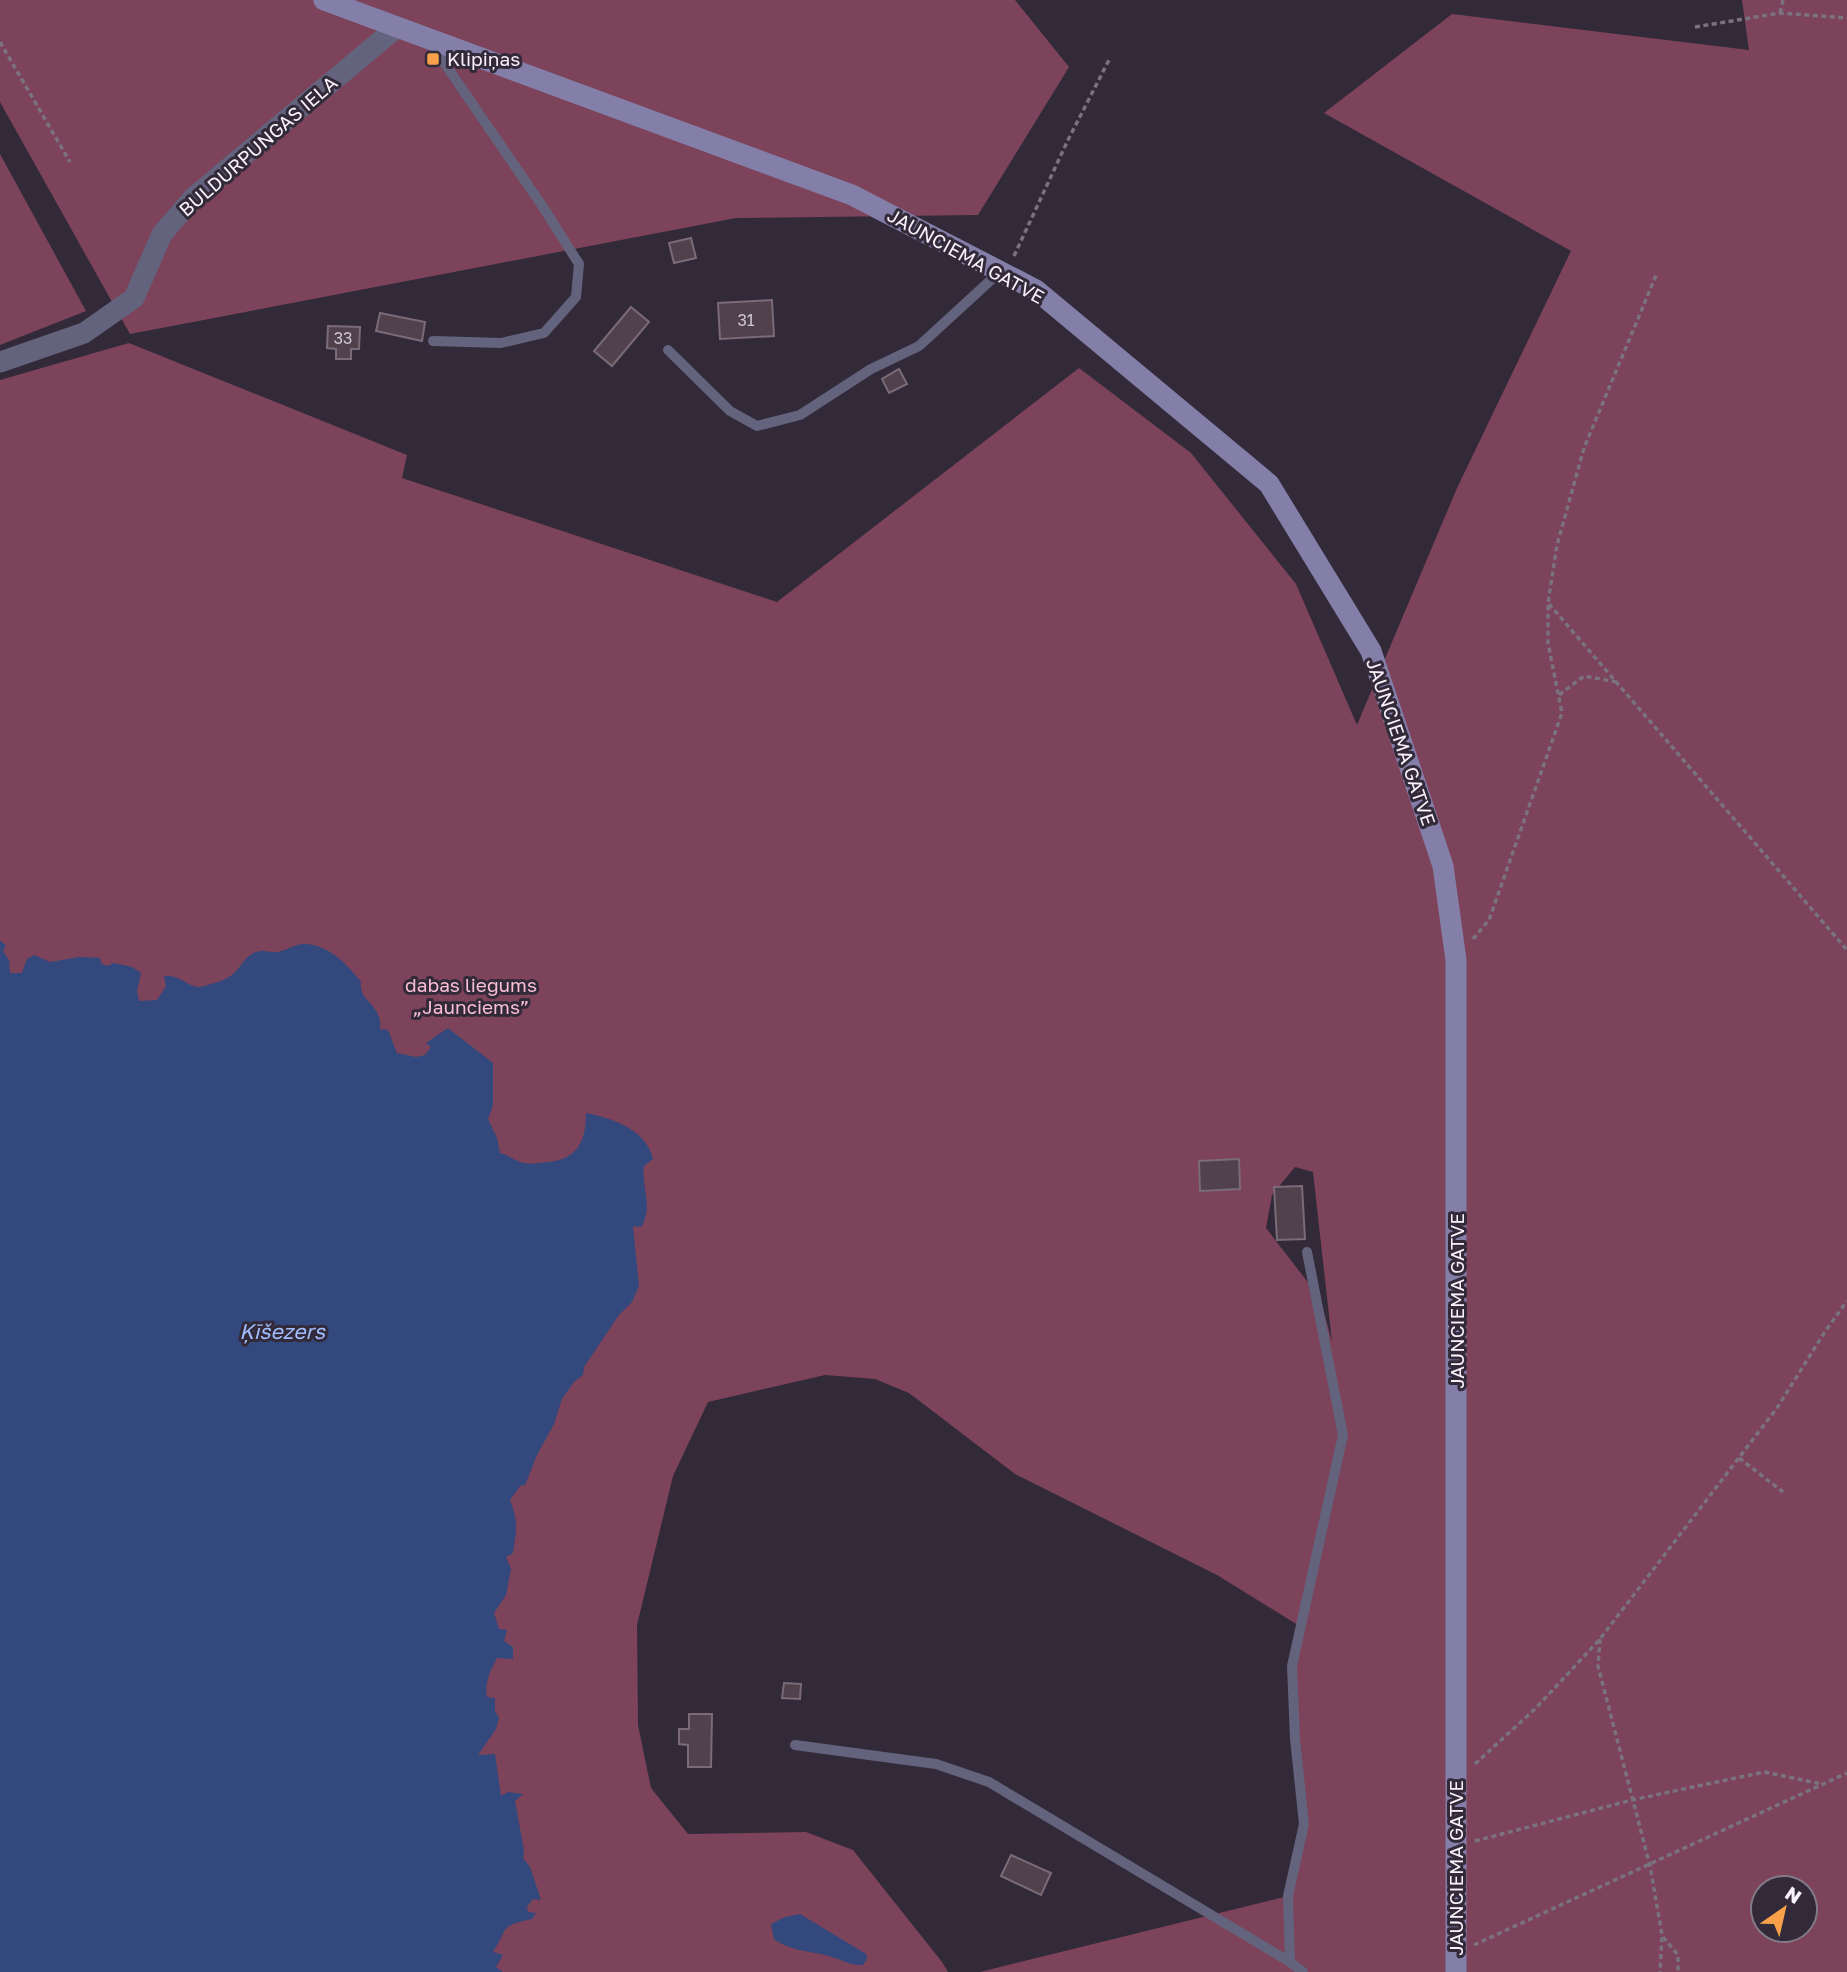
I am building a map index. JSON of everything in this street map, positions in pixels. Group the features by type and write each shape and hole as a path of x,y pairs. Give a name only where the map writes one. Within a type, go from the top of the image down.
{"main road":[{"name":"JAUNCIEMA GATVE","path":"324,0 852,195 1035,290 1269,484 1371,651 1443,866 1456,960 1456,1962"}],"street":[{"name":"BULDURPUNGAS IELA","path":"0,362 83,333 134,298 162,234 194,197 396,28"}],"lane":[{"path":"428,40 579,264 576,297 544,333 501,343 433,341"},
{"path":"668,350 730,411 757,426 800,415 871,369 919,346 992,279 1004,274"},
{"path":"1290,1962 1288,1896 1304,1824 1294,1739 1292,1666 1343,1435 1307,1252"},
{"path":"795,1745 936,1764 989,1782 1303,1972"}],"path":[{"path":"1780,13 1783,0"},
{"path":"1695,26 1780,13 1847,18"},
{"path":"0,43 70,162"},
{"path":"1004,274 1110,60"},
{"path":"1456,960 1489,920 1562,713 1548,643 1548,603 1557,545 1584,448 1657,273"},
{"path":"1548,603 1847,950"},
{"path":"1559,695 1584,676 1616,682"},
{"path":"1456,1783 1536,1708 1600,1639 1777,1408 1826,1329 1847,1301"},
{"path":"1739,1458 1783,1492"},
{"path":"1600,1639 1598,1666 1650,1866 1662,1935 1660,1972"},
{"path":"1456,1844 1585,1814 1632,1800 1765,1773 1824,1784"},
{"path":"1456,1962 1479,1944 1847,1773"},
{"path":"1662,1935 1678,1955 1678,1972"}],"green space":[{"path":"0,0 1015,0 1069,67 978,215 736,218 130,334 0,102"},
{"name":"dabas liegums „Jaunciems”","path":"1742,0 1847,0 1847,1972 980,1972 1288,1896 1304,1824 1292,1666 1301,1627 1217,1575 1015,1474 909,1393 875,1379 825,1375 708,1402 673,1476 637,1625 638,1725 651,1788 688,1834 806,1832 853,1850 948,1972 0,1972 0,380 129,343 407,455 402,478 777,602 1079,368 1191,453 1296,584 1357,725 1457,488 1571,251 1324,113 1452,14 1749,50","holes":["1295,1167 1313,1172 1332,1342 1320,1298 1266,1228 1272,1195"]},
{"path":"0,154 86,311 0,345"}],"water":[{"name":"Ķīšezers","path":"0,941 6,945 3,951 9,960 10,973 22,973 27,959 34,955 50,962 80,957 100,958 101,963 107,966 114,963 132,967 141,973 137,991 139,1001 157,1000 166,986 164,976 175,977 199,987 231,976 246,958 256,952 278,952 304,944 321,947 343,962 361,982 363,994 378,1014 380,1029 388,1030 397,1053 416,1057 425,1055 431,1047 426,1043 448,1028 493,1063 493,1106 488,1119 497,1138 500,1153 526,1163 566,1158 582,1141 586,1113 627,1127 644,1140 649,1149 653,1159 644,1166 647,1212 641,1227 633,1226 639,1286 632,1302 619,1315 584,1367 583,1375 574,1382 562,1399 554,1424 525,1485 520,1486 510,1500 516,1527 513,1553 506,1557 511,1569 506,1595 494,1613 499,1629 507,1630 504,1641 513,1647 513,1659 497,1658 489,1677 487,1697 495,1698 495,1711 499,1718 496,1729 478,1755 495,1754 501,1796 508,1792 523,1794 515,1801 524,1850 523,1858 530,1867 541,1900 533,1899 527,1907 528,1912 536,1913 532,1919 509,1926 493,1952 503,1955 496,1967 503,1972 0,1972"},
{"path":"800,1914 866,1954 867,1959 863,1965 793,1948 774,1939 771,1924"}],"building":[{"path":"691,238 696,258 674,263 669,243"},
{"path":"772,300 774,336 720,339 718,303"},
{"path":"631,307 649,322 612,366 594,351"},
{"path":"380,313 425,322 422,341 376,331"},
{"path":"328,326 360,327 359,349 351,349 351,359 336,359 336,349 327,348"},
{"path":"899,369 907,384 889,393 882,379"},
{"path":"1239,1159 1240,1189 1200,1191 1199,1161"},
{"path":"1302,1186 1305,1239 1277,1240 1274,1187"},
{"path":"784,1683 801,1684 800,1699 782,1698"},
{"path":"689,1714 712,1714 711,1767 688,1767 688,1745 679,1744 679,1729 689,1729"},
{"path":"1011,1855 1051,1873 1041,1895 1001,1876"}],"place":[{"name":"Klipiņas","path":"433,59"}]}
